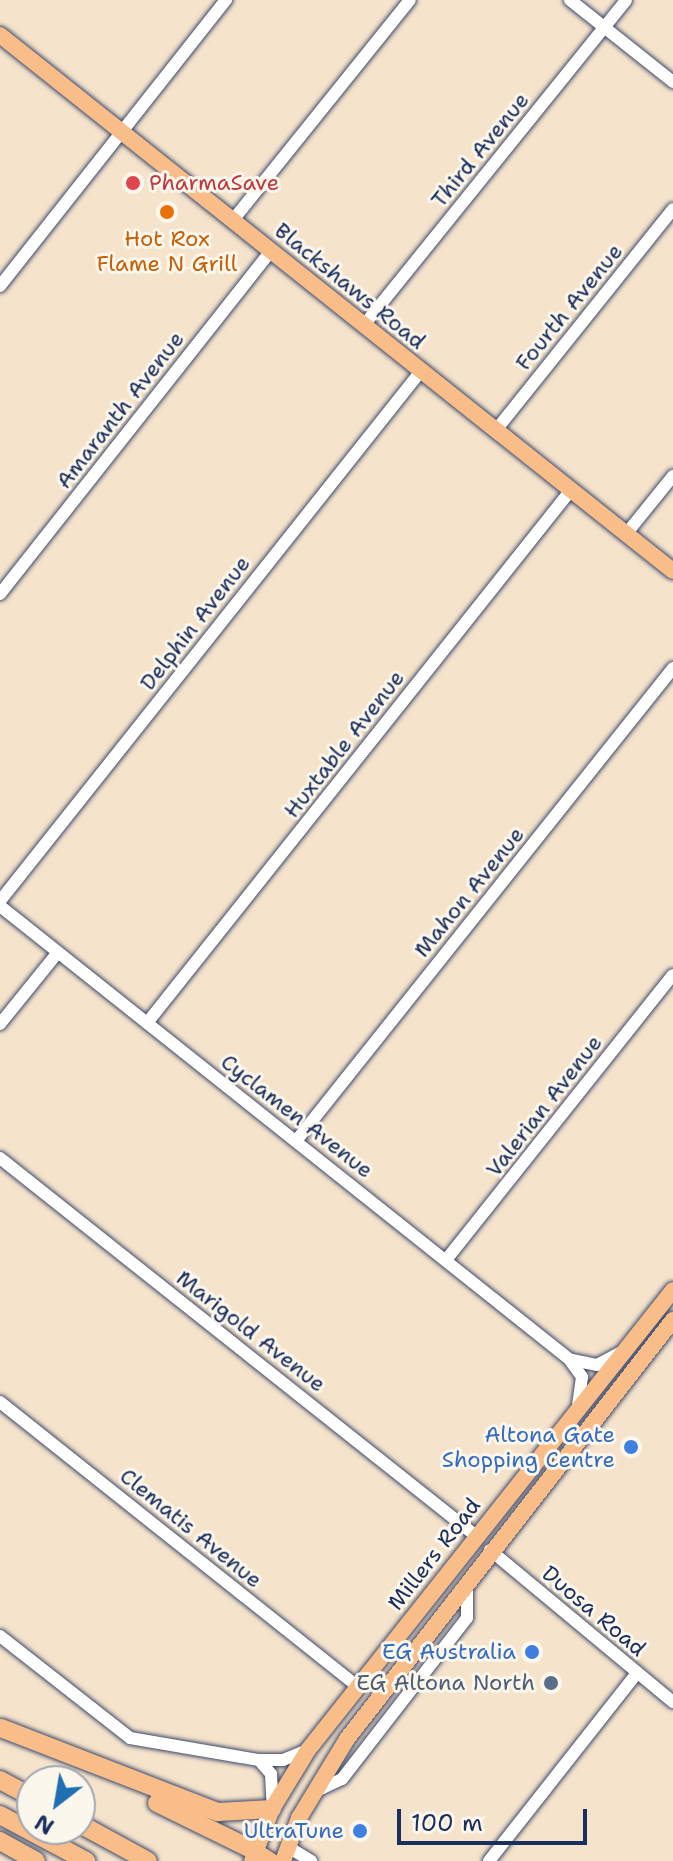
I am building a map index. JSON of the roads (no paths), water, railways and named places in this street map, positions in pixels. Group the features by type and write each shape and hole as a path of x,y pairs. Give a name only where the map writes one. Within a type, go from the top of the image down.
{"highway":[{"path":"1,1728 218,1812 272,1809"},
{"path":"1,1728 259,1858"},
{"path":"0,1815 86,1861"},
{"path":"96,1833 148,1861"},
{"path":"0,1841 36,1861"}],"main road":[{"name":"Blackshaws Road","path":"0,35 673,571"},
{"name":"Millers Road","path":"259,1858 272,1809 308,1750 673,1290"},
{"name":"Millers Road","path":"286,1854 313,1792 467,1580 673,1320"},
{"path":"476,1536 490,1550"}],"street":[{"path":"0,286 226,0"},
{"path":"233,220 410,0"},
{"path":"570,0 673,82"},
{"name":"Third Avenue","path":"364,325 626,0"},
{"name":"Fourth Avenue","path":"496,430 673,209"},
{"name":"Amaranth Avenue","path":"0,594 271,251"},
{"name":"Delphin Avenue","path":"0,903 421,371"},
{"path":"626,534 673,476"},
{"name":"Huxtable Avenue","path":"147,1023 571,490"},
{"name":"Mahon Avenue","path":"296,1141 673,668"},
{"name":"Cyclamen Avenue","path":"0,903 569,1359"},
{"path":"0,1024 58,952"},
{"name":"Valerian Avenue","path":"446,1260 673,975"},
{"name":"Marigold Avenue","path":"0,1158 476,1536"},
{"path":"569,1359 597,1365 624,1350"},
{"path":"569,1359 582,1377 578,1407"},
{"name":"Clematis Avenue","path":"0,1402 357,1686"},
{"name":"Duosa Road","path":"490,1550 673,1702"},
{"path":"313,1792 342,1779 467,1618 467,1580"},
{"path":"0,1636 130,1738 259,1760 283,1760 308,1750"},
{"path":"489,1861 637,1673"},
{"path":"259,1760 271,1774 272,1809"},
{"path":"286,1854 311,1861"}],"place":[{"name":"PharmaSave","path":"133,183"},
{"name":"Hot Rox Flame N Grill","path":"167,212"},
{"name":"Altona Gate Shopping Centre","path":"631,1447"},
{"name":"EG Australia","path":"532,1652"},
{"name":"EG Altona North","path":"551,1683"},
{"name":"UltraTune","path":"360,1831"}]}
